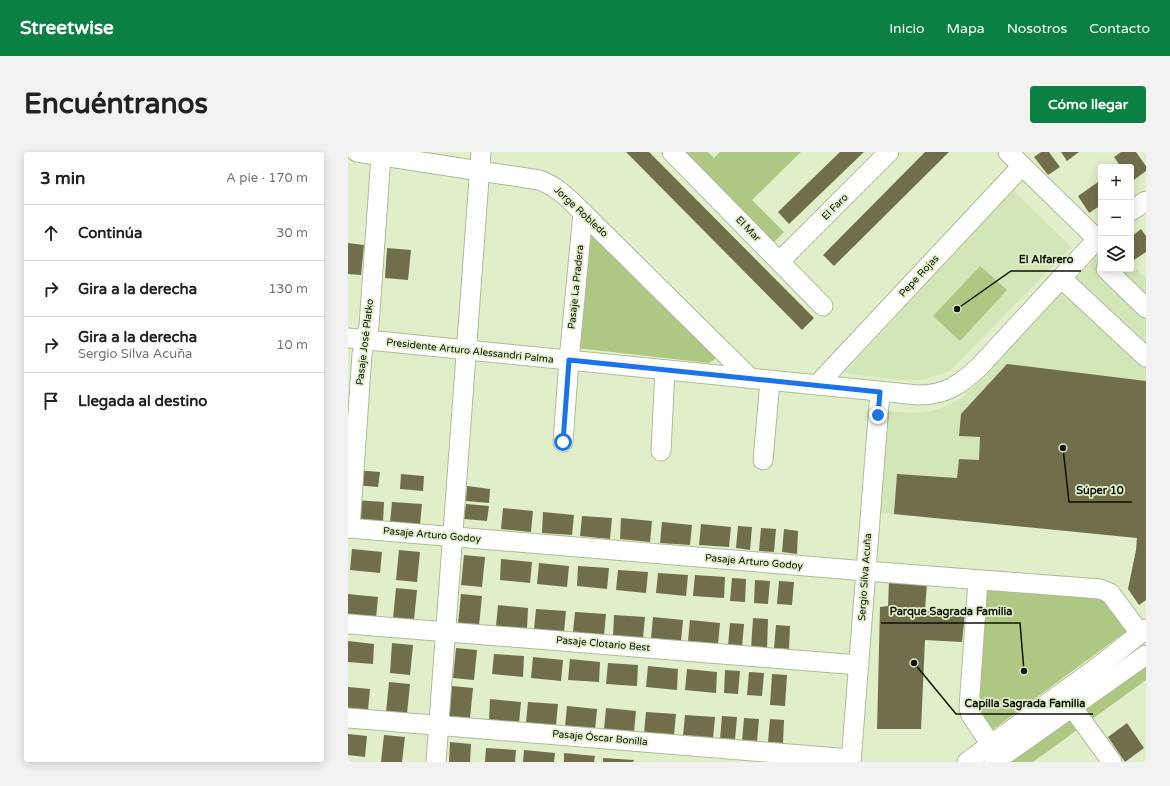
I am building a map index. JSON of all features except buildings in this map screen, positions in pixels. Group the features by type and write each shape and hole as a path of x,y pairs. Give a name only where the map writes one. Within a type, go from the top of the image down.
{"street":[{"name":"Jorge Robledo","path":"357,152 381,156 481,161 547,182 555,187 583,212 760,380"},
{"name":"El Mar","path":"672,152 823,306"},
{"name":"El Faro","path":"780,262 889,152"},
{"path":"1008,152 1095,242 1098,253"},
{"name":"Pasaje José Platko","path":"349,528 362,354 357,339 369,326 381,156"},
{"path":"436,762 481,161"},
{"name":"Pepe Rojas","path":"816,385 1022,166"},
{"path":"1134,209 1146,201"},
{"name":"Pasaje La Pradera","path":"563,442 583,212"},
{"name":"Presidente Arturo Alessandri Palma","path":"357,339 918,396 926,395 943,392 962,383 980,366 1095,242"},
{"path":"1109,272 1146,308"},
{"path":"1061,278 1146,357"},
{"path":"661,451 665,370"},
{"path":"760,380 763,460"},
{"name":"Sergio Silva Acuña","path":"852,760 880,392"},
{"name":"Pasaje Arturo Godoy","path":"349,528 1100,589 1106,590 1110,593 1143,631"},
{"path":"978,580 969,708 971,715 992,753"},
{"name":"Pasaje Clotario Best","path":"348,624 859,665"},
{"path":"992,753 1143,631"},
{"path":"967,762 992,753 1072,707 1146,655"},
{"path":"1072,707 1112,762"},
{"name":"Pasaje Óscar Bonilla","path":"348,718 852,760"}],"shaded area":[{"path":"684,152 708,152 714,158 720,152 801,152 752,200 784,232 774,242"},
{"path":"1013,190 1071,247 950,371 924,380 900,380 844,373"},
{"path":"587,229 717,356 714,360 709,363 576,348"},
{"path":"1098,255 1098,272 1134,272 1134,267 1146,278 1146,600 1139,605 1128,589 1136,550 1136,538 878,513 886,411 916,413 932,411 946,406 962,398"},
{"path":"980,266 1007,290 960,341 933,316"},
{"path":"980,585 1106,598 1128,630 988,733 973,711"},
{"path":"1146,658 1146,680 1033,762 1002,762"}],"place":[{"name":"El Alfarero","path":"957,309"},
{"name":"Súper 10","path":"1063,448"},
{"name":"Capilla Sagrada Familia","path":"914,663"},
{"name":"Parque Sagrada Familia","path":"1024,671"}],"route":[{"path":"563,442 569,360 880,392 878,415"}]}
